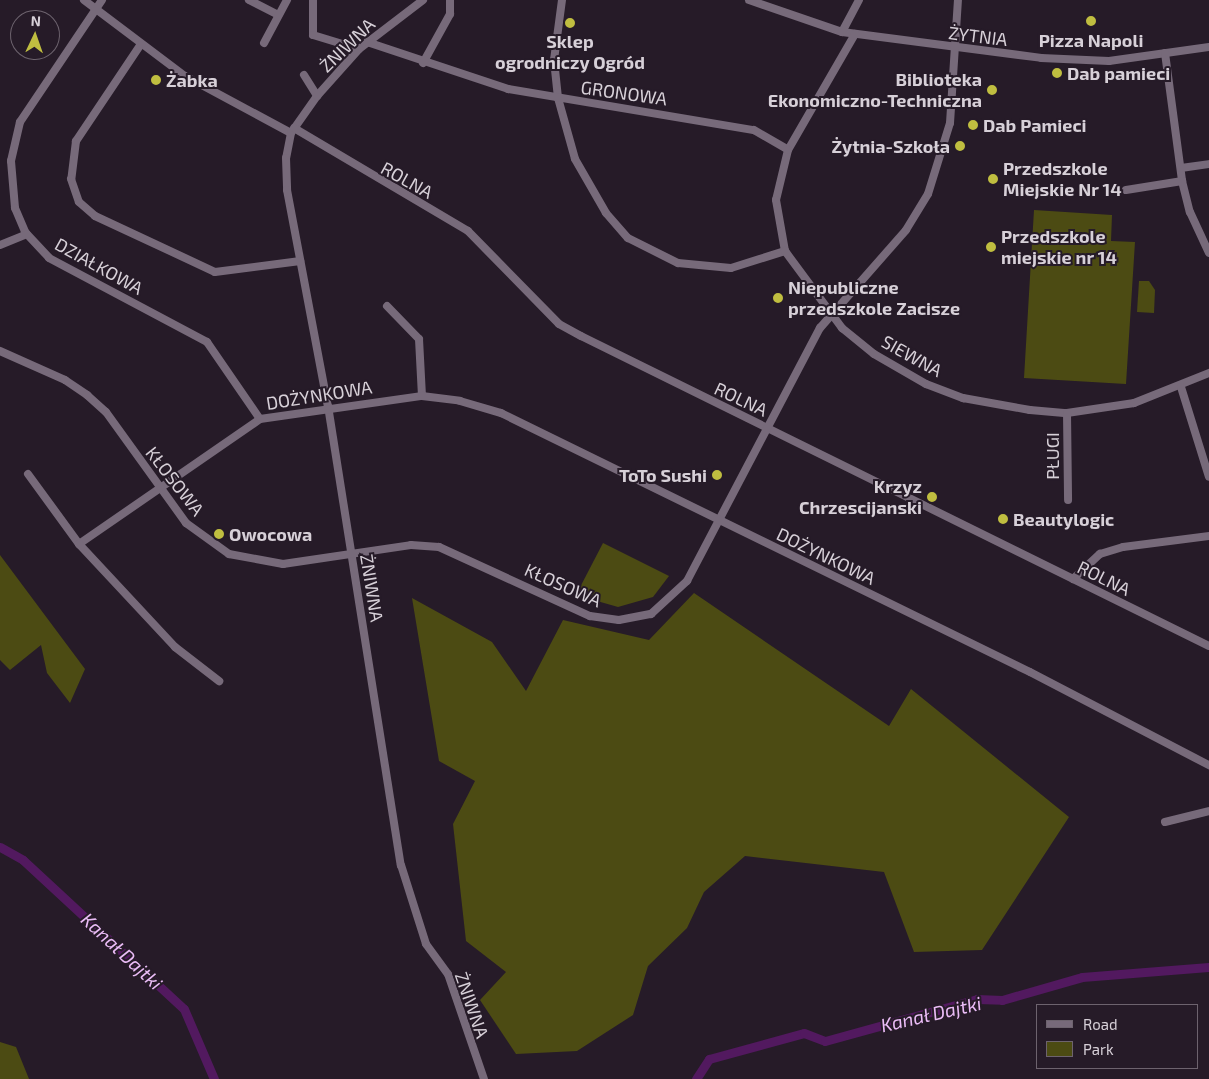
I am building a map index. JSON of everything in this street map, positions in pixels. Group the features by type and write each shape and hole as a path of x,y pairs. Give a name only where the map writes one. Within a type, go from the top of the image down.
{"street":[{"name":"ROLNA","path":"84,0 141,44 225,100 293,130 468,231 560,324 766,428 1209,646"},
{"name":"DZIAŁKOWA","path":"102,0 27,108 13,142 10,184 27,234 49,258 207,342 260,419"},
{"path":"249,0 278,15"},
{"path":"264,43 287,0"},
{"path":"313,0 313,35 359,50"},
{"name":"ŻNIWNA","path":"423,0 367,42 317,96 293,130 286,158 287,190 328,406 401,865 426,944 448,974 484,1079"},
{"path":"423,63 450,14 450,0"},
{"path":"562,0 554,60 558,98 587,183 628,238 678,263 703,268 731,268 785,251"},
{"name":"ŻYTNIA","path":"748,0 842,32 955,49 1104,61 1209,47"},
{"path":"842,32 859,0"},
{"name":"KŁOSOWA","path":"0,351 65,380 87,395 106,412 158,487 186,522 229,554 283,564 412,545 439,547 577,612 619,620 658,611 686,581 810,344 830,316 906,230 928,194 948,135 958,0"},
{"name":"SIEWNA","path":"854,34 788,150 776,200 785,251 830,316 874,354 926,384 998,406 1068,413 1134,403 1181,387 1209,373"},
{"name":"GRONOWA","path":"367,42 423,63 508,89 754,130 788,150"},
{"path":"141,44 76,141 71,179 78,202 95,216 214,272 300,261"},
{"path":"1164,53 1182,180 1190,212 1209,252"},
{"name":"ŻNIWNA","path":"304,75 317,96"},
{"path":"1181,168 1209,164"},
{"path":"1126,190 1182,180"},
{"path":"0,245 27,234"},
{"path":"387,306 419,338 422,396"},
{"path":"1181,387 1209,478"},
{"name":"DOŻYNKOWA","path":"79,544 158,487 260,419 328,406 422,396 501,413 1030,672 1209,766"},
{"name":"PŁUGI","path":"1068,413 1068,500"},
{"path":"28,474 79,544 175,647 219,682"},
{"path":"1073,579 1100,554 1123,547 1209,536"},
{"path":"1165,822 1209,811"}],"green space":[{"path":"1034,210 1112,215 1111,241 1135,242 1126,384 1024,378"},
{"path":"1139,281 1149,281 1155,290 1154,313 1137,312"},
{"path":"603,543 669,576 653,597 618,607 576,595"},
{"path":"0,555 85,669 70,703 47,673 41,645 10,670 0,660"},
{"path":"694,593 889,726 911,689 1069,817 982,950 914,952 884,872 745,856 704,892 687,928 648,966 633,1015 577,1051 516,1054 480,1000 506,972 466,941 453,824 475,781 439,761 412,598 492,642 526,691 563,620 649,640"},
{"path":"0,1042 16,1047 29,1079 0,1079"}],"waterway":[{"name":"Kanał Dajtki","path":"0,847 23,860 184,1009 214,1079"},
{"name":"Kanał Dajtki","path":"696,1079 709,1059 804,1033 825,1041 977,999 1002,1000 1082,977 1209,967"}],"place":[{"name":"Pizza Napoli","path":"1091,21"},
{"name":"Sklep ogrodniczy Ogród","path":"570,23"},
{"name":"Dab pamieci","path":"1057,73"},
{"name":"Żabka","path":"156,80"},
{"name":"Biblioteka Ekonomiczno-Techniczna","path":"992,90"},
{"name":"Dab Pamieci","path":"973,125"},
{"name":"Żytnia-Szkoła","path":"960,146"},
{"name":"Przedszkole Miejskie Nr 14","path":"993,179"},
{"name":"Przedszkole miejskie nr 14","path":"991,247"},
{"name":"Niepubliczne przedszkole Zacisze","path":"778,298"},
{"name":"ToTo Sushi","path":"717,475"},
{"name":"Krzyz Chrzescijanski","path":"932,497"},
{"name":"Beautylogic","path":"1003,519"},
{"name":"Owocowa","path":"219,534"}]}
